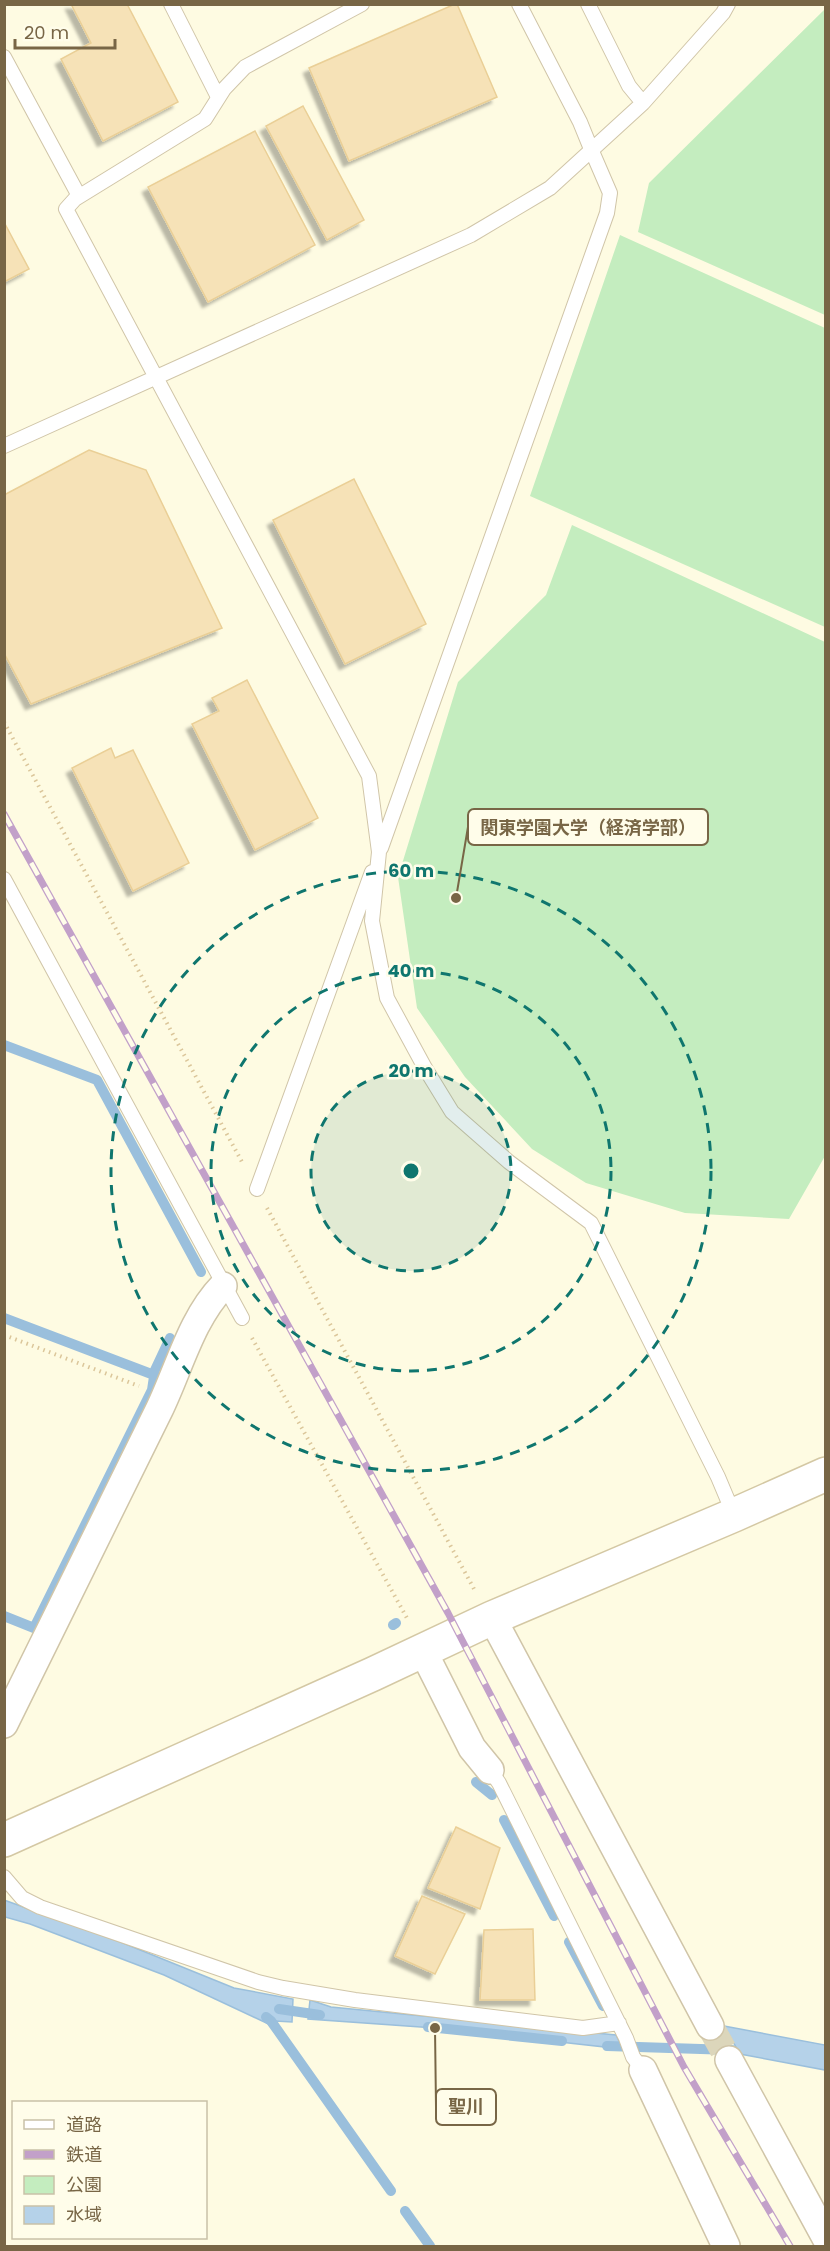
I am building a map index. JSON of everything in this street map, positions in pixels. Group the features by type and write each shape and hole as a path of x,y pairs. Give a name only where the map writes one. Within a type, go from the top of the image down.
{"street":[{"path":"4,1724 166,1394 198,1323 212,1298 224,1286"},
{"path":"4,1840 417,1640 492,1618 734,1515 825,1473"},
{"path":"492,1618 710,2026"},
{"path":"417,1640 472,1748 490,1770"},
{"path":"729,2060 825,2238"},
{"path":"638,2064 726,2247"}],"lane":[{"path":"171,4 219,97"},
{"path":"362,4 339,10 245,67 219,97 205,118 79,196 66,209 369,776 379,852 372,921 387,998 452,1112 509,1162 591,1223 718,1477 734,1515"},
{"path":"257,1189 607,213 610,193 580,122 519,4"},
{"path":"588,4 629,87 643,103"},
{"path":"4,446 154,376 471,235 550,188 643,103 723,14 728,4"},
{"path":"4,57 79,196"},
{"path":"4,879 242,1318"},
{"path":"490,1770 499,1783 638,2064"},
{"path":"4,1877 22,1898 40,1907 258,1982 355,2000 583,2028 619,2023"}],"path":[{"path":"242,1318 408,1619 417,1640"},
{"path":"4,1335 166,1394"}],"green space":[{"path":"825,9 825,315 638,232 649,183"},
{"path":"620,235 825,328 825,627 530,496"},
{"path":"572,525 825,642 825,1156 789,1219 685,1213 586,1183 532,1149 465,1077 417,1008 398,877 458,682 546,595"}],"water":[{"path":"4,1900 123,1943 234,1988 293,1999 292,2022 275,2021 275,2027 164,1975 30,1924 5,1917"},
{"path":"310,2000 331,2007 616,2035 623,2049 435,2028 308,2019"},
{"path":"724,2026 825,2045 825,2070 740,2054"}],"building":[{"path":"71,4 127,4 178,102 103,141 61,59 91,43"},
{"path":"457,4 497,97 349,161 309,68"},
{"path":"303,106 364,220 327,240 266,126"},
{"path":"255,131 315,245 208,302 148,187"},
{"path":"4,222 29,269 4,282"},
{"path":"89,450 146,470 222,628 31,704 4,653 4,495"},
{"path":"354,479 426,624 345,664 273,520"},
{"path":"247,680 318,818 255,850 192,724 219,711 212,698"},
{"path":"111,748 115,758 133,750 189,863 133,891 72,768"},
{"path":"456,1827 500,1848 480,1909 428,1888"},
{"path":"422,1896 465,1914 435,1974 395,1956"},
{"path":"533,1929 535,2000 480,2000 484,1930"}],"waterway":[{"path":"4,1045 97,1080 201,1272"},
{"path":"4,1318 154,1375"},
{"path":"4,1616 34,1628 152,1390 155,1370 170,1338"},
{"path":"476,1782 492,1795"},
{"path":"504,1820 554,1916"},
{"path":"569,1942 603,2006"},
{"path":"279,2009 320,2015"},
{"path":"266,2017 391,2191"},
{"path":"428,2027 562,2041"},
{"path":"607,2046 732,2050"},
{"path":"405,2211 430,2246"}],"tunnel":[{"path":"710,2026 729,2060"}],"railway":[{"path":"4,814 448,1613 684,2067 790,2246"}],"place":[{"name":"関東学園大学（経済学部）","path":"456,898"},
{"name":"聖川","path":"435,2028"}]}
